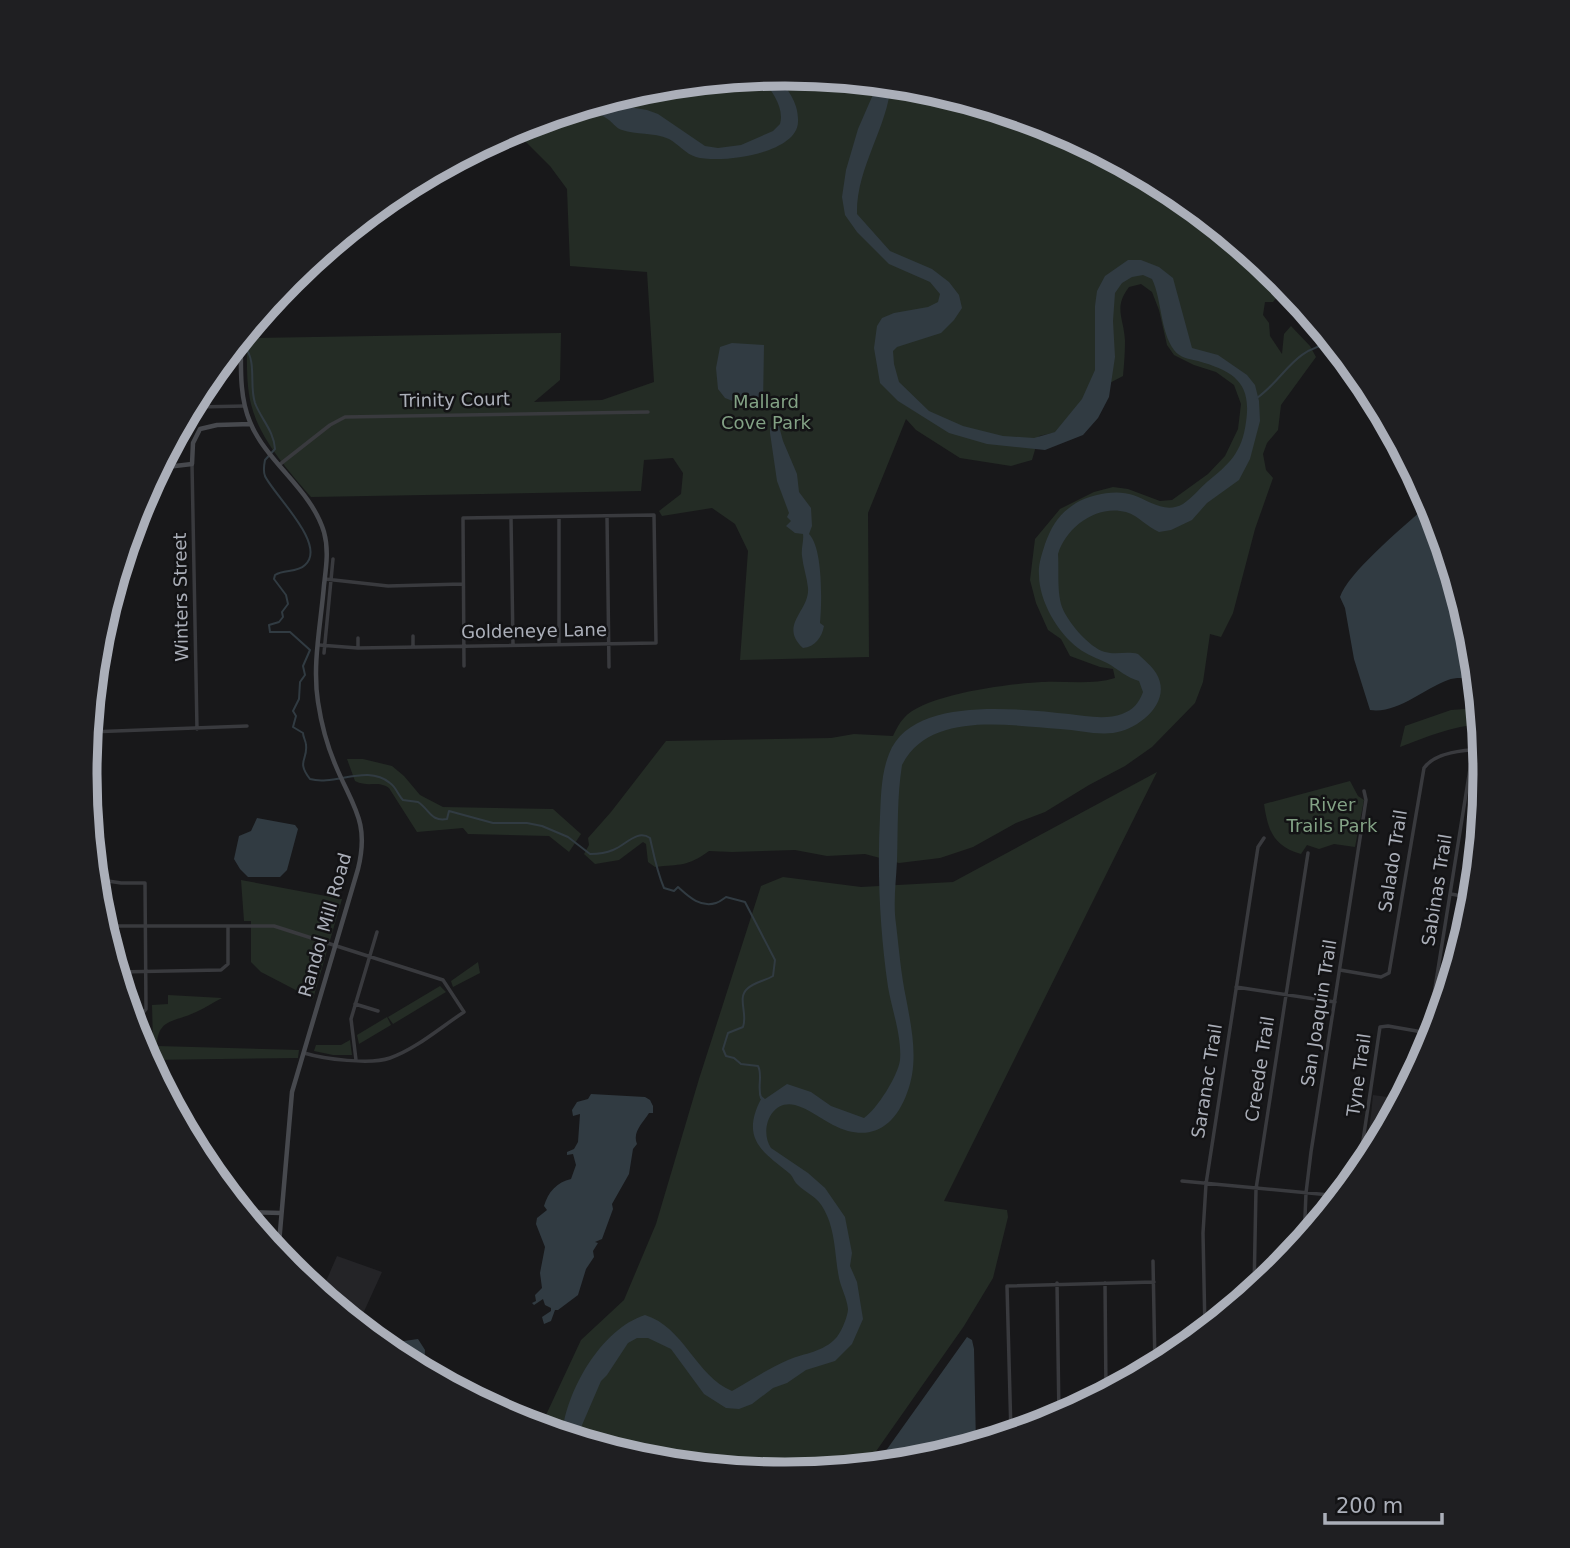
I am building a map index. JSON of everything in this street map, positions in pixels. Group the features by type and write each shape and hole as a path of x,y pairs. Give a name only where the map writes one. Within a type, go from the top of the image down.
{"main road":[{"name":"Randol Mill Road","path":"242,352 245,406 251,425 312,508 323,528 328,580 316,676 318,704 335,765 360,818 363,840 360,860 292,1092 279,1240"},
{"path":"170,467 192,464 193,443 200,429 217,425 251,425"},
{"path":"255,1212 281,1213"}],"street":[{"path":"204,407 245,406"},
{"name":"Trinity Court","path":"279,465 330,425 345,417 648,412"},
{"name":"Winters Street","path":"192,464 197,729"},
{"name":"Goldeneye Lane","path":"321,645 358,648 656,643 654,515 607,516"},
{"path":"464,666 463,518 607,516 609,667"},
{"path":"511,517 513,646"},
{"path":"559,517 559,645"},
{"name":"Randol Mill Road","path":"328,580 333,559"},
{"path":"328,580 388,586 463,584"},
{"path":"413,636 413,647"},
{"path":"358,638 358,648"},
{"name":"Randol Mill Road","path":"321,645 324,653"},
{"path":"98,732 247,726"},
{"name":"Salado Trail","path":"1340,970 1381,977 1389,973 1424,768 1429,761 1437,758 1472,750"},
{"name":"Sabinas Trail","path":"1432,1008 1473,753"},
{"name":"San Joaquin Trail","path":"1305,1225 1306,1193 1366,800 1364,791"},
{"name":"Saranac Trail","path":"1205,1319 1203,1233 1206,1184 1258,847 1264,838"},
{"name":"Creede Trail","path":"1254,1277 1256,1189 1308,853"},
{"path":"106,881 121,884 145,883 146,1009 140,1015"},
{"path":"1451,894 1462,896"},
{"path":"114,926 274,926 443,980 464,1012 391,1058 325,1058 303,1052"},
{"path":"126,972 221,970 228,964 228,926"},
{"path":"356,1060 350,1023 377,932"},
{"path":"1236,987 1335,1002"},
{"path":"355,1003 377,1011"},
{"name":"Tyne Trail","path":"1362,1148 1380,1027 1423,1032"},
{"path":"1182,1181 1329,1195"},
{"path":"1153,1261 1155,1354"},
{"path":"1011,1424 1007,1286 1154,1282"},
{"path":"1057,1283 1059,1405"},
{"path":"1105,1283 1106,1382"}],"shaded area":[{"path":"767,86 785,86 792,96 798,115 794,133 772,149 722,159 696,157 669,139 622,130 594,113 621,106 647,110 658,114 705,146 718,148 741,145 773,131 780,124 780,111"},
{"path":"874,92 889,94 861,181 857,214 890,251 932,269 949,282 959,295 962,308 941,333 897,347 893,351 899,382 929,411 963,426 1003,436 1034,438 1055,432 1082,399 1095,370 1097,291 1105,276 1128,260 1141,260 1159,267 1173,278 1192,348 1218,355 1247,375 1255,385 1260,421 1250,459 1239,480 1207,503 1192,520 1171,530 1159,532 1126,512 1104,511 1075,527 1058,554 1061,604 1078,632 1092,645 1105,652 1138,654 1156,673 1160,694 1151,713 1133,726 1113,733 995,725 951,729 931,736 915,748 902,765 898,801 895,908 914,1058 907,1093 895,1116 887,1124 868,1132 846,1130 805,1109 787,1104 774,1111 769,1118 766,1133 771,1148 825,1188 845,1217 852,1253 850,1266 857,1282 863,1319 852,1344 835,1361 806,1370 787,1383 773,1388 752,1404 739,1409 726,1408 704,1394 671,1349 648,1338 637,1338 628,1343 601,1381 580,1431 564,1426 578,1381 600,1348 614,1333 645,1315 670,1330 709,1374 732,1391 781,1363 814,1352 838,1336 848,1309 839,1278 829,1220 819,1202 763,1150 757,1142 753,1124 761,1099 759,1094 765,1099 787,1084 811,1092 831,1106 864,1118 881,1100 898,1067 900,1042 885,966 879,881 881,793 889,754 901,735 919,722 942,714 996,709 1102,717 1116,716 1132,708 1143,692 1139,681 1078,648 1063,634 1046,606 1040,585 1039,567 1048,537 1065,511 1096,495 1127,493 1170,508 1183,504 1228,463 1238,450 1244,433 1247,408 1243,388 1237,380 1221,369 1185,358 1174,350 1166,334 1152,279 1143,275 1122,283 1115,293 1115,357 1109,397 1098,418 1083,435 1045,450 987,444 949,433 898,401 880,383 874,348 877,326 882,318 894,313 928,307 938,302 940,294 930,282 889,264 857,232 845,215 842,197 846,170 858,129"},
{"path":"732,343 764,345 763,404 748,407 725,398 718,389 716,368 720,347"},
{"path":"773,425 779,426 797,474 799,492 811,508 812,526 809,534 814,541 819,563 820,623 824,626 817,641 803,648 796,640 794,625 805,604 808,588 802,556 803,534 795,533 786,526 791,521 787,517 789,513 777,481 770,433"},
{"path":"1421,511 1450,596 1466,679 1451,679 1400,705 1370,710 1354,659 1345,608 1340,597 1354,575"},
{"path":"257,818 295,825 298,829 287,870 280,877 248,877 234,859 239,836 251,831"},
{"path":"591,1094 645,1097 653,1106 653,1113 649,1113 637,1132 637,1144 633,1149 629,1174 612,1204 613,1209 602,1239 595,1242 598,1243 593,1251 594,1257 586,1269 578,1295 555,1310 551,1321 544,1324 542,1317 551,1311 551,1308 545,1305 543,1299 534,1305 532,1303 536,1301 535,1295 542,1288 540,1273 545,1247 536,1224 537,1218 547,1210 544,1206 554,1188 571,1179 576,1165 573,1154 567,1155 567,1152 574,1149 578,1142 580,1114 573,1116 572,1110 577,1102 588,1099"},
{"path":"1373,1095 1392,1098 1367,1140"},
{"path":"337,1256 382,1272 362,1316 324,1285"},
{"path":"967,1337 972,1340 976,1435 883,1455"},
{"path":"418,1339 425,1350 425,1360 397,1342"}],"green space":[{"name":"Mallard Cove Park","path":"740,87 830,87 875,92 963,109 1048,138 1129,178 1204,228 1239,257 1279,295 1273,302 1265,302 1263,315 1269,323 1270,336 1282,354 1284,334 1291,326 1310,346 1316,357 1281,405 1278,430 1267,443 1263,454 1266,470 1273,478 1255,529 1233,613 1221,637 1210,634 1203,682 1195,703 1152,747 1125,766 1045,812 1016,823 973,847 940,858 899,863 865,854 827,856 795,850 709,851 689,862 655,867 648,862 646,844 643,842 619,860 595,864 584,854 589,845 588,838 666,741 831,738 854,734 893,736 902,720 914,710 949,696 1012,685 1089,682 1115,678 1113,669 1070,656 1061,639 1048,630 1036,603 1030,580 1035,539 1060,509 1094,492 1113,487 1128,489 1160,501 1172,500 1208,474 1225,456 1238,429 1241,404 1234,385 1216,372 1174,355 1167,345 1152,292 1141,284 1129,287 1121,301 1125,341 1123,376 1100,388 1062,431 1039,436 1032,460 1011,466 960,458 916,430 906,419 868,513 869,657 740,660 748,551 735,524 712,508 662,516 659,511 681,494 683,473 673,458 644,460 641,491 311,497 284,465 255,417 248,380 247,345 253,338 561,333 560,380 534,402 602,400 654,382 647,272 570,266 567,189 550,166 522,138 607,109 651,99"},
{"path":"1470,709 1472,725 1400,747 1405,726 1451,710"},
{"path":"347,759 363,759 392,766 420,795 443,807 553,809 581,834 569,852 549,836 468,834 463,828 417,832 389,788 355,781"},
{"path":"1157,772 944,1201 1007,1210 1008,1217 993,1278 964,1326 873,1456 785,1462 695,1456 607,1439 545,1419 581,1340 624,1300 656,1224 761,886 783,877 861,887 953,882"},
{"name":"River Trails Park","path":"1350,781 1358,796 1364,800 1355,847 1334,844 1319,849 1307,845 1301,854 1278,842 1270,829 1264,804"},
{"path":"241,880 342,899 313,999 261,972 251,962 251,921 244,921"},
{"path":"478,962 480,973 453,987 451,981"},
{"path":"440,986 446,992 393,1024 388,1017"},
{"path":"168,995 222,998 169,1022 160,1030 157,1046 299,1050 298,1058 160,1060 151,1041 152,1005 168,1004"},
{"path":"387,1017 391,1025 359,1044 357,1035"},
{"path":"350,1040 352,1055 314,1051 316,1045 341,1045"}],"waterway":[{"path":"1257,398 1290,365 1308,351 1323,345"},
{"path":"245,347 251,360 255,403 270,431 275,449 265,460 265,476 297,520 310,545 310,556 305,565 275,575 274,579 286,595 288,604 279,622 269,625 270,632 290,632 310,650 303,666 305,675 300,682 299,699 293,711 296,716 293,727 303,733 306,742 303,764 310,779 330,780 371,775 392,785 403,800 418,802 437,819 447,819 449,811 493,823 542,826 568,837 590,854 610,851 636,837 645,836 650,838 664,888 674,891 678,887 705,904 717,903 726,897 745,902 775,960 773,976 753,985 744,993 743,1027 728,1033 723,1049 726,1056 741,1064 758,1066 761,1098"}]}
